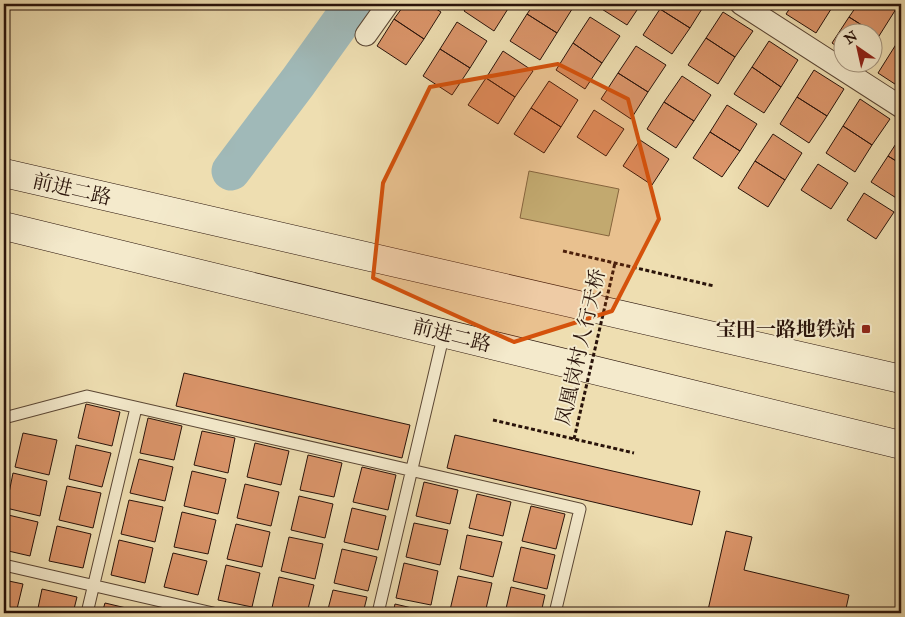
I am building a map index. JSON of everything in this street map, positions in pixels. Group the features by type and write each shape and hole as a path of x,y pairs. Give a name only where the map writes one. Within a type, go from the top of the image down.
{"main road":[{"name":"前进二路","path":"4,173 901,379"},
{"name":"前进二路","path":"4,226 901,445"}],"street":[{"path":"366,35 388,4"},
{"path":"741,4 901,107"}],"lane":[{"path":"378,613 444,333"},
{"path":"4,418 87,396 580,510 556,613"},
{"path":"87,613 136,408"},
{"path":"4,565 213,613"}],"path":[{"path":"563,251 714,286"},
{"name":"凤凰岗村人行天桥","path":"574,439 615,263"},
{"path":"493,420 634,453"}],"highlighted area":[{"path":"558,64 628,99 659,219 612,311 514,342 373,278 383,183 430,87"}],"green space":[{"path":"529,171 619,189 609,236 520,218"}],"building":[{"path":"405,4 428,4 441,12 424,39 394,19"},
{"path":"469,4 511,4 494,31 464,11"},
{"path":"534,4 570,4 574,6 557,33 527,14"},
{"path":"599,4 641,4 627,25 597,6"},
{"path":"663,4 705,4 690,28 660,9"},
{"path":"793,4 830,4 833,6 816,33 786,14"},
{"path":"858,4 888,4 896,9 882,31 882,22 857,22 849,17"},
{"path":"660,9 690,28 672,54 643,35"},
{"path":"723,12 753,31 735,57 706,38"},
{"path":"527,14 557,33 540,60 510,41"},
{"path":"590,17 620,36 602,63 573,43"},
{"path":"849,17 857,22 846,22"},
{"path":"394,19 424,39 406,65 377,46"},
{"path":"457,22 487,41 470,68 440,49"},
{"path":"901,36 901,50 895,46"},
{"path":"706,38 735,57 718,84 688,65"},
{"path":"769,41 798,60 781,87 752,67"},
{"path":"573,43 602,63 585,89 556,70"},
{"path":"636,46 666,65 648,92 618,73"},
{"path":"895,46 901,50 901,88 878,73 882,72 882,67"},
{"path":"440,49 470,68 452,95 423,76"},
{"path":"503,51 533,71 515,97 486,78"},
{"path":"752,67 781,87 764,113 734,94"},
{"path":"814,70 844,89 827,116 797,97"},
{"path":"618,73 648,92 631,119 601,99"},
{"path":"682,76 711,95 694,121 664,102"},
{"path":"486,78 515,97 498,124 468,105"},
{"path":"549,81 578,100 561,127 531,108"},
{"path":"797,97 827,116 809,143 780,124"},
{"path":"860,99 890,119 872,145 843,126"},
{"path":"664,102 694,121 676,148 647,129"},
{"path":"727,105 757,124 740,151 710,132"},
{"path":"531,108 561,127 544,153 514,134"},
{"path":"594,110 624,129 606,156 577,137"},
{"path":"843,126 872,145 855,172 826,153"},
{"path":"710,132 740,151 722,177 693,158"},
{"path":"773,134 802,153 785,180 755,161"},
{"path":"901,136 901,164 888,156"},
{"path":"640,140 669,159 652,185 623,166"},
{"path":"888,156 901,164 901,201 871,182"},
{"path":"755,161 785,180 768,207 738,188"},
{"path":"818,164 848,183 831,209 801,190"},
{"path":"864,193 894,212 876,239 847,220"},
{"path":"184,373 410,425 402,458 176,406"},
{"path":"86,404 120,412 112,446 78,438"},
{"path":"148,418 182,426 174,460 140,453"},
{"path":"202,431 235,438 228,473 194,465"},
{"path":"23,433 57,440 49,475 15,467"},
{"path":"455,435 700,491 692,525 447,468"},
{"path":"255,443 289,451 281,485 247,477"},
{"path":"76,445 111,453 102,487 69,479"},
{"path":"308,455 342,463 334,497 300,490"},
{"path":"139,459 173,467 165,501 130,493"},
{"path":"362,467 396,475 388,510 353,502"},
{"path":"192,471 226,479 218,514 184,506"},
{"path":"13,473 47,481 40,516 6,508"},
{"path":"424,482 458,490 450,524 416,516"},
{"path":"245,484 279,492 271,526 237,518"},
{"path":"67,486 101,493 93,528 59,520"},
{"path":"477,494 511,502 503,536 469,528"},
{"path":"299,496 333,504 325,538 291,530"},
{"path":"129,500 163,507 155,542 121,534"},
{"path":"531,506 565,514 556,549 522,541"},
{"path":"352,508 386,516 378,550 344,542"},
{"path":"182,512 216,520 208,554 174,547"},
{"path":"4,514 38,522 30,556 4,550"},
{"path":"414,523 448,530 440,565 406,557"},
{"path":"236,524 270,532 262,567 227,559"},
{"path":"57,526 91,534 83,568 49,561"},
{"path":"726,531 752,537 744,570 849,595 845,613 723,613 708,610"},
{"path":"467,535 502,542 493,577 460,569"},
{"path":"289,537 323,544 315,579 281,571"},
{"path":"119,540 153,548 145,583 111,575"},
{"path":"521,547 555,555 547,589 513,581"},
{"path":"342,549 377,557 368,591 334,583"},
{"path":"173,553 207,561 198,595 164,587"},
{"path":"404,563 438,571 431,605 396,598"},
{"path":"226,565 260,573 252,607 218,600"},
{"path":"458,576 492,583 485,613 465,613 450,610"},
{"path":"279,577 314,585 307,613 271,612"},
{"path":"4,580 23,584 16,613 4,613"},
{"path":"511,587 545,595 541,613 505,613"},
{"path":"42,589 77,597 73,613 37,613"},
{"path":"333,590 367,597 363,613 327,613"},
{"path":"105,603 139,611 138,613 102,613"},
{"path":"395,604 429,612 429,613 393,613"}],"waterway":[{"path":"231,171 354,4"}],"place":[{"name":"宝田一路地铁站","path":"866,329"}]}
